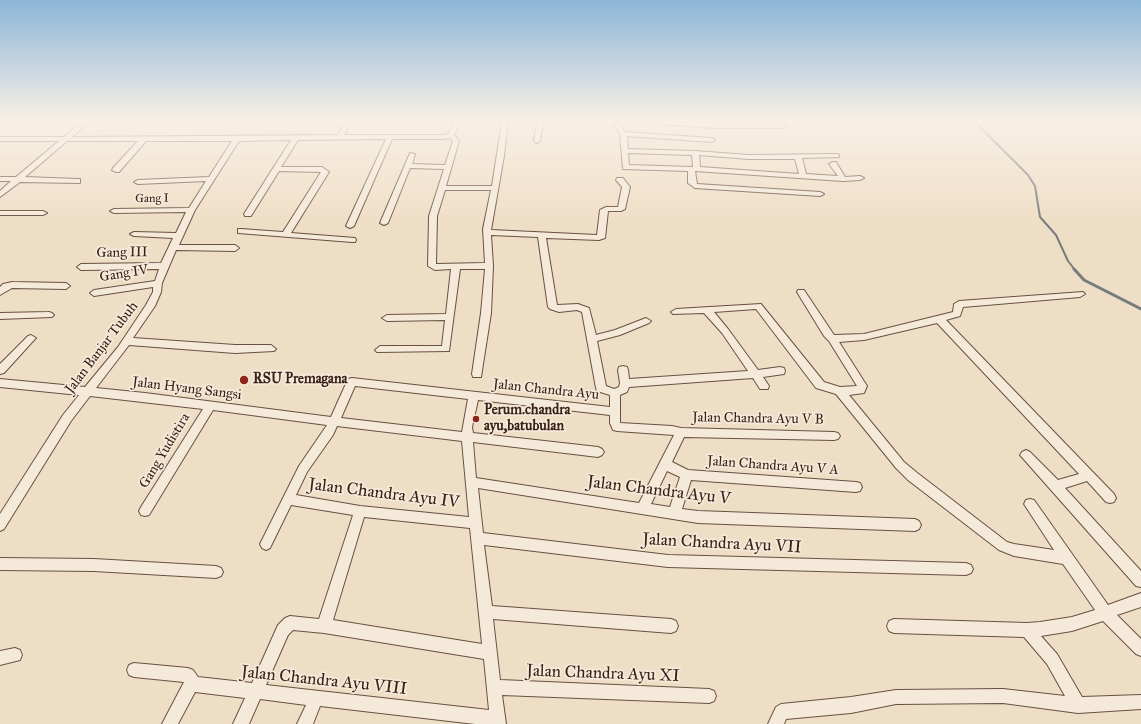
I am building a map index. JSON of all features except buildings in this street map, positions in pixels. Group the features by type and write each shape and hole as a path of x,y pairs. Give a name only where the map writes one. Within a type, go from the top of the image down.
{"street":[{"path":"0,195 47,156"},
{"path":"116,170 130,156"},
{"name":"Jalan Banjar Tubuh","path":"0,525 47,449 150,306 157,292 164,266 191,210 226,156"},
{"path":"248,214 285,156"},
{"path":"350,226 382,156"},
{"path":"384,223 411,156"},
{"path":"451,156 433,216 432,266 489,266"},
{"path":"477,374 486,313 489,266 487,232 501,156"},
{"path":"625,156 626,167 694,169 843,179 860,178"},
{"path":"695,156 692,183 695,186 820,194"},
{"path":"733,156 837,156"},
{"path":"798,157 803,177"},
{"path":"833,164 843,179"},
{"path":"406,166 448,167"},
{"path":"277,169 322,169 325,172 286,234"},
{"path":"0,179 77,182"},
{"path":"138,182 211,179"},
{"path":"487,232 542,236 601,237 604,210 606,208 621,209 626,187 620,180"},
{"path":"442,188 495,188"},
{"name":"Gang I","path":"114,211 191,210"},
{"path":"0,213 43,213"},
{"path":"241,231 352,240"},
{"path":"134,234 179,236"},
{"path":"542,236 553,307 559,309 578,307 586,310 601,388 616,393 623,389 625,383 623,370"},
{"path":"173,247 235,248"},
{"name":"Gang III","path":"81,267 164,266"},
{"path":"380,350 446,349 456,267"},
{"name":"Gang IV","path":"94,293 158,284"},
{"path":"0,292 9,286 66,286"},
{"path":"676,312 758,306 815,380 826,388 840,391 860,390 862,386 801,292"},
{"path":"832,339 864,337 939,319 957,314 958,304 1080,294"},
{"path":"706,309 725,331 764,386"},
{"path":"0,316 49,315"},
{"path":"387,318 450,317"},
{"path":"939,319 1110,498"},
{"path":"591,339 616,333 646,321"},
{"path":"0,370 31,338"},
{"path":"126,341 235,349 271,349"},
{"path":"625,383 780,371"},
{"name":"Jalan Chandra Ayu","path":"334,421 352,382 616,412"},
{"name":"Jalan Hyang Sangsi","path":"0,383 210,406 414,432 466,436 598,452"},
{"path":"840,391 904,469 996,541 1014,550 1067,558"},
{"path":"616,393 616,412"},
{"path":"474,396 466,436 498,722"},
{"name":"Gang Yudistira","path":"146,511 210,406"},
{"name":"Jalan Chandra Ayu V B","path":"616,412 615,424 617,427 672,430 681,432 834,436"},
{"path":"266,544 303,469 322,442 334,421"},
{"path":"642,509 681,432"},
{"path":"1026,455 1056,486 1141,581"},
{"path":"665,464 687,475 674,514"},
{"name":"Jalan Chandra Ayu V A","path":"687,475 856,487"},
{"path":"1056,486 1088,476"},
{"name":"Jalan Chandra Ayu V","path":"471,482 698,517 915,525"},
{"name":"Jalan Chandra Ayu IV","path":"288,499 360,511 476,523"},
{"path":"1030,504 1105,613 1141,649"},
{"path":"324,626 360,511"},
{"name":"Jalan Chandra Ayu VII","path":"478,538 668,561 966,569"},
{"path":"0,564 94,565 216,572"},
{"path":"894,626 1027,630 1040,629 1072,624 1141,600"},
{"path":"486,612 671,626"},
{"path":"241,724 285,626 294,622 491,653"},
{"path":"1027,630 1052,659 1078,705"},
{"path":"0,658 15,655"},
{"path":"134,670 188,675 191,678 191,684 170,724"},
{"name":"Jalan Chandra Ayu VIII","path":"191,684 498,722"},
{"name":"Jalan Chandra Ayu XI","path":"494,687 710,696"},
{"path":"776,724 781,712 851,705 896,697 1003,696 1078,705 1141,702"},
{"path":"305,724 316,699"}],"waterway":[{"path":"1009,156 1028,175 1035,186 1040,217 1056,235 1068,261 1075,270"},
{"path":"1074,269 1084,280 1141,309"}],"place":[{"name":"RSU Premagana","path":"244,380"},
{"name":"Perum.chandra ayu,batubulan","path":"476,419"}]}
